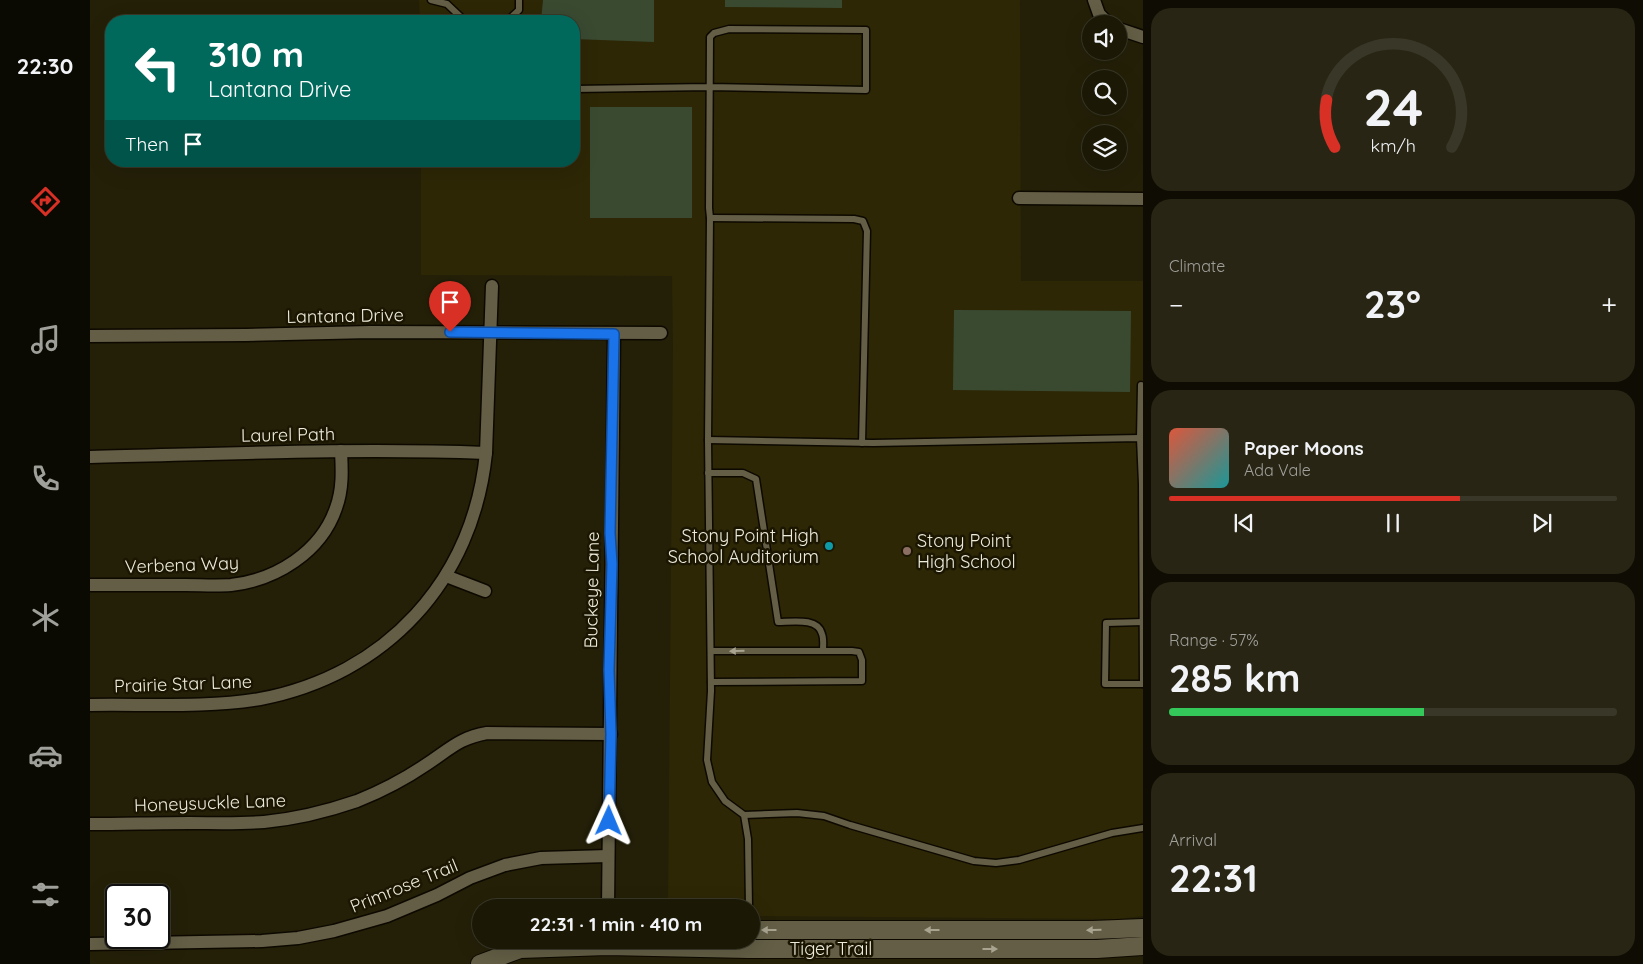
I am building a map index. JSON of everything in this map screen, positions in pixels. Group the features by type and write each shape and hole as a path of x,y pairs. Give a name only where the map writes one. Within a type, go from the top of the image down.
{"street":[{"path":"1094,0 1099,15"},
{"path":"1127,32 1143,38"},
{"path":"1019,198 1143,199"},
{"name":"Prairie Star Lane","path":"90,704 231,702 258,699 302,688 336,674 376,651 417,614 446,576 470,527 482,485 486,453 492,286"},
{"name":"Lantana Drive","path":"90,336 490,332 660,333"},
{"name":"Buckeye Lane","path":"608,899 611,734 609,670 612,564 610,533 614,334"},
{"name":"Laurel Path","path":"90,457 340,451 486,453"},
{"name":"Verbena Way","path":"90,585 231,584 255,580 277,572 303,555 320,537 329,523 341,492 340,451"},
{"path":"446,576 485,591"},
{"name":"Honeysuckle Lane","path":"90,824 236,823 292,818 355,801 380,791 420,769 455,744 474,736 487,733 611,734"},
{"name":"Primrose Trail","path":"90,944 262,941 298,938 334,931 387,916 437,895 470,878 505,865 540,858 608,856"},
{"name":"Tiger Trail","path":"760,930 1093,930 1143,928"},
{"name":"Tiger Trail","path":"760,944 1097,948 1143,946"},
{"name":"Tiger Trail","path":"480,964 514,949"}],"lane":[{"path":"514,15 519,10 519,0"},
{"path":"436,1 447,4 459,15"},
{"path":"580,89 709,87 866,90 866,30 722,29 710,37 709,87 710,218 708,473 711,682 707,760 712,782 725,800 744,815 797,813 824,816 974,861 996,863 1019,860 1112,833 1143,828"},
{"path":"710,218 854,219 863,221 867,231 862,443"},
{"path":"1141,384 1140,438 1142,484 1143,622 1143,684 1105,684 1106,623 1143,622"},
{"path":"708,440 862,443 1140,438"},
{"path":"708,473 743,472 756,478 778,622 810,622 817,625 822,632 823,650"},
{"path":"711,651 852,650 859,652 862,660 862,681 711,682"},
{"path":"744,815 748,839 749,899"}],"shaded area":[{"name":"Stony Point High School","path":"419,0 1020,0 1021,281 1143,281 1143,916 1117,919 760,916 760,899 668,899 672,276 421,275 421,167 580,167 580,15 420,15"}],"green space":[{"path":"543,0 654,0 654,42 580,39 580,15 542,15"},
{"path":"725,0 842,0 842,8 725,7"},
{"path":"590,107 692,107 692,218 590,218"},
{"path":"954,310 1131,311 1130,392 953,390"}],"place":[{"name":"Stony Point High School Auditorium","path":"829,546"},
{"name":"Stony Point High School","path":"907,551"}],"route":[{"path":"450,332 614,334 610,533 612,564 609,670 611,734 609,821"}]}
